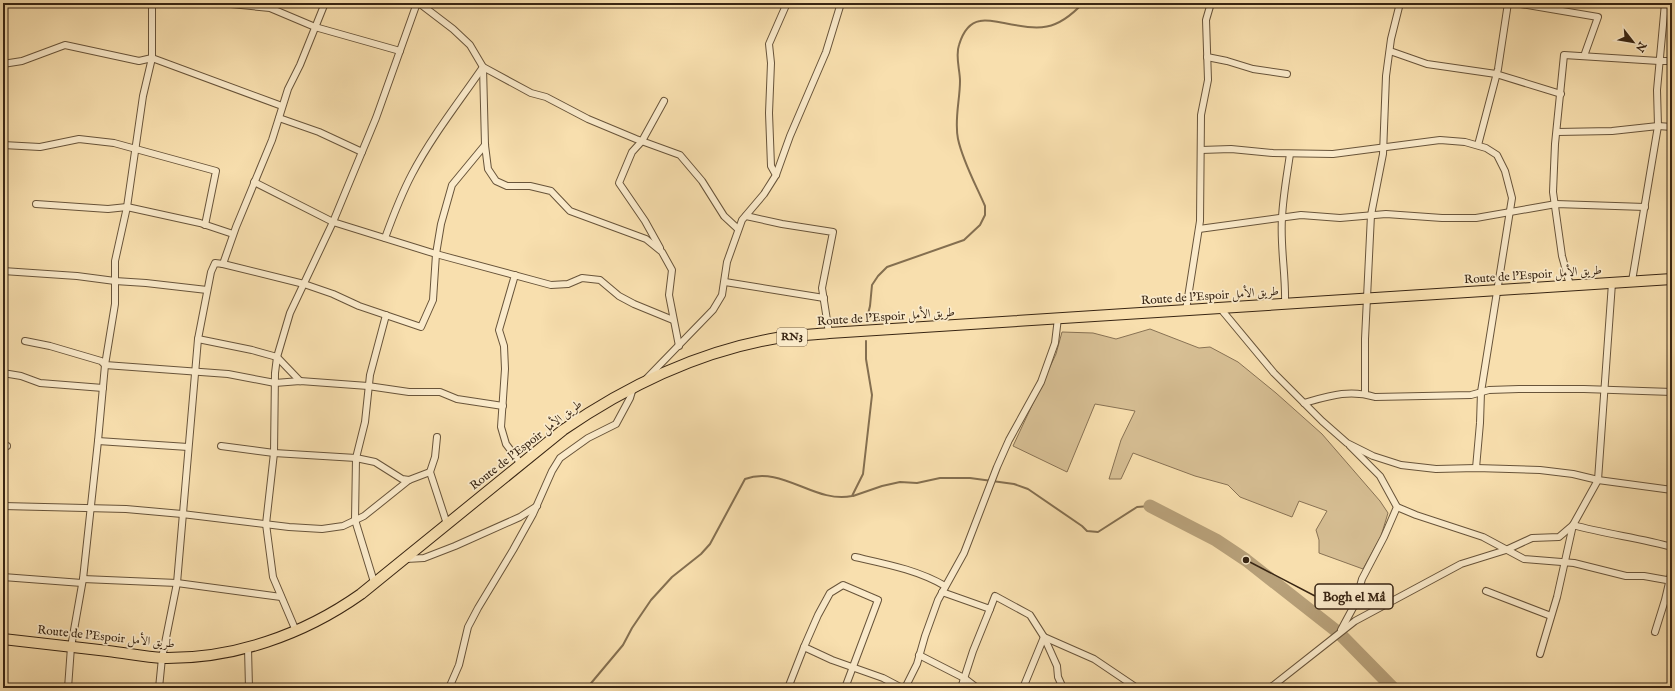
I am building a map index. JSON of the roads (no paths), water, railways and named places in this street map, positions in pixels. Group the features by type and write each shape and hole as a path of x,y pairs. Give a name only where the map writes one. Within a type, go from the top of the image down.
{"highway":[{"name":"Route de l’Espoir طريق الأمل","path":"3,639 162,658 205,655 248,648 296,631 342,607 569,426 594,409 643,382 715,354 750,344 778,338 829,333 1672,279"}],"street":[{"path":"68,688 71,647 82,581 105,365 114,304 115,261 127,207 143,96 152,58 152,3"},
{"path":"221,3 270,8 315,27 400,51"},
{"path":"223,264 233,234 272,140 288,89 300,65 325,3"},
{"path":"296,631 273,577 266,524 274,453 275,373 277,357 290,313 333,222 362,152 418,3 453,29 470,45 483,67 485,145 488,169 496,181 507,186 530,186 551,191 570,211 646,239 662,252"},
{"path":"776,175 771,166 769,113 771,63 769,44 787,3"},
{"path":"643,382 713,310 722,295 727,262 738,229 742,220 764,194 776,175 790,136 826,52 841,3"},
{"path":"1186,310 1199,229 1201,116 1208,80 1206,20 1210,3"},
{"path":"1365,394 1365,339 1371,215 1383,148 1386,76 1391,39 1400,3"},
{"path":"1478,145 1496,74 1508,3"},
{"path":"1515,3 1598,17 1584,56"},
{"path":"1632,281 1658,126 1657,90 1666,3"},
{"path":"3,64 22,61 65,45 138,61 152,58 282,106"},
{"path":"1390,51 1427,64 1496,74 1561,94"},
{"path":"1570,285 1562,256 1556,204 1553,192 1564,55 1659,61 1672,60"},
{"path":"1207,58 1227,61 1253,69 1287,74"},
{"path":"483,67 531,93 546,97 588,119 680,155 702,181 724,216 738,229"},
{"path":"385,238 395,210 412,173 438,131 483,67"},
{"path":"664,102 642,141 632,152 619,183 645,221 672,270 669,295 679,346"},
{"path":"279,118 319,132 362,152"},
{"path":"1557,132 1612,131 1658,126 1672,127"},
{"path":"3,144 40,147 79,139 114,143 216,171 205,225"},
{"path":"1201,150 1231,149 1290,154 1333,154 1440,140 1465,142 1478,145 1497,155 1505,171 1512,198 1481,392 1476,468"},
{"path":"158,688 162,658 177,583 198,339 207,290 215,262 304,284 421,327 432,300 436,254 441,224 452,185 485,145"},
{"path":"1285,304 1286,286 1283,260 1282,218 1290,154"},
{"path":"254,182 333,222 436,254 551,285 568,284 582,278 600,280 619,296 634,304 673,320"},
{"path":"36,204 108,209 127,207 205,225 233,234"},
{"path":"1199,229 1301,216 1340,218 1386,214 1442,218 1476,218 1510,210 1556,204 1645,207"},
{"path":"746,216 782,224 833,232 822,288 829,333"},
{"path":"3,271 77,276 207,290"},
{"path":"515,275 499,330 504,346 505,369 501,427 506,444 521,464"},
{"path":"725,282 824,298"},
{"path":"1540,654 1565,562 1573,525 1598,480 1612,282"},
{"path":"1220,308 1274,373 1380,476 1397,507 1416,515 1484,537 1524,559 1565,562 1626,576 1644,576 1671,580"},
{"path":"374,582 355,520 356,458 365,422 368,386 386,315"},
{"path":"804,647 832,660 883,678 903,688 916,664 938,600 964,553 997,467 1041,382 1055,343 1058,318"},
{"path":"198,339 252,350 277,357 300,380"},
{"path":"26,341 50,346 102,361 105,365 228,374 275,383 300,380 368,386 409,392 440,392 457,399 503,406"},
{"path":"3,373 21,376 40,383 103,388"},
{"path":"449,688 458,665 468,627 537,506 560,458 588,438 616,424 630,398 633,387"},
{"path":"1304,403 1340,393 1365,394 1375,397 1438,397 1471,396 1489,390 1519,389 1672,392"},
{"path":"437,437 435,457 430,472 446,524"},
{"path":"98,441 188,447"},
{"path":"1347,443 1373,456 1401,465 1436,469 1476,468 1553,472 1672,490"},
{"path":"221,446 274,453 356,458 375,462 384,466 402,479 409,480"},
{"path":"3,506 126,509 322,529 343,526 364,516 409,480 430,472"},
{"path":"404,559 424,558 455,546 520,517 537,506"},
{"path":"1339,634 1355,604 1362,579 1384,537 1397,507"},
{"path":"1573,525 1598,532 1626,536 1672,547"},
{"path":"1270,688 1355,621 1461,564 1506,550 1532,538 1559,536 1573,525"},
{"path":"855,557 891,565 931,578 944,589 990,610"},
{"path":"1655,632 1671,580 1672,570"},
{"path":"3,577 82,581 177,583 282,597"},
{"path":"788,688 804,647 830,593 843,585 878,600 845,688"},
{"path":"1486,591 1551,616"},
{"path":"961,688 995,596 1030,615 1044,637 1057,666 1058,677 1063,688"},
{"path":"1022,688 1044,637"},
{"path":"1044,637 1094,660 1137,688"},
{"path":"248,648 249,688 263,688"},
{"path":"919,655 964,678 977,688"}],"waterway":[{"path":"866,322 870,306 872,285 887,267 964,240 980,225 985,215 985,206 963,156 957,132 960,88 957,54 960,41 966,30 972,24 983,20 1028,27 1056,24 1083,3"},
{"path":"587,688 623,645 632,628 651,600 672,577 701,554 710,544 745,479 759,476 772,477 785,480 825,495 838,497 852,496 863,474 872,395 866,359 866,341"},
{"path":"853,496 882,486 900,482 917,483 940,478 970,478 1014,484 1028,489 1087,531 1098,532 1137,507 1150,506"},
{"path":"1150,506 1216,540 1246,560 1339,633 1393,688"}],"place":[{"name":"Bogh el Mâ","path":"1246,560"}]}
